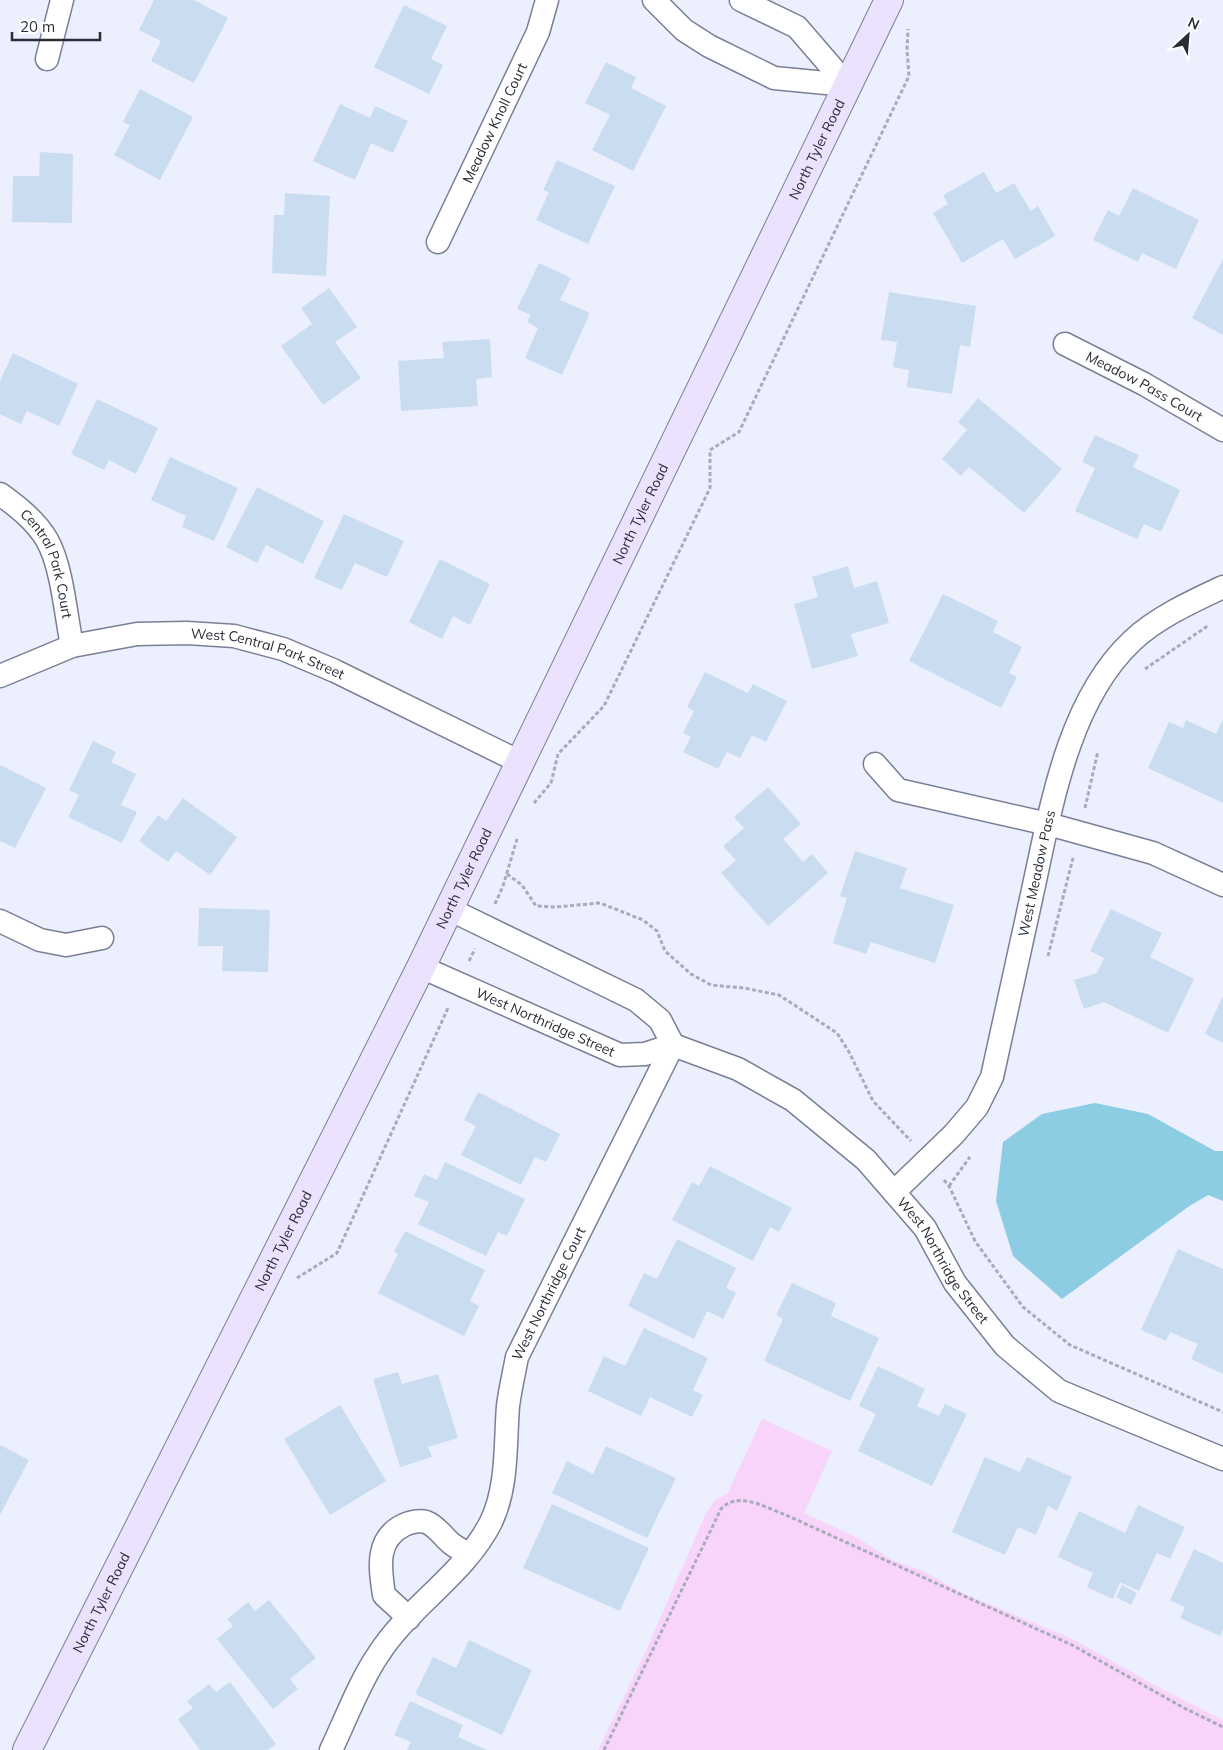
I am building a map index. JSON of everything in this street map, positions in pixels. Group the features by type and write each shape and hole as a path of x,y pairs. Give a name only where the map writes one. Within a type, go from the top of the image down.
{"main road":[{"name":"North Tyler Road","path":"27,1750 421,967 889,0"}],"street":[{"path":"48,59 62,0"},
{"name":"Meadow Knoll Court","path":"438,242 538,32 547,0"},
{"path":"654,0 684,30 709,46 774,78 847,85"},
{"path":"741,0 797,27 847,85"},
{"name":"Meadow Pass Court","path":"1065,344 1144,384 1223,430"},
{"name":"Central Park Court","path":"0,494 26,514 48,540 59,576 72,646"},
{"name":"West Meadow Pass","path":"894,1192 954,1134 976,1108 992,1077 1048,824 1072,736 1102,678 1132,640 1176,610 1223,587"},
{"name":"West Central Park Street","path":"0,676 72,646 137,634 187,633 234,636 283,649 335,671 520,762"},
{"path":"875,764 898,790 1048,824 1153,853 1223,885"},
{"path":"449,909 636,1000 660,1020 672,1045"},
{"path":"0,921 40,940 66,945 102,938"},
{"name":"West Northridge Street","path":"421,967 620,1055 645,1054 672,1045 738,1069 794,1100 866,1160 925,1228 955,1283 1005,1346 1059,1391 1223,1459"},
{"name":"West Northridge Court","path":"331,1750 378,1655 408,1618 469,1554 491,1522 501,1491 506,1456 508,1404 517,1357 672,1045"},
{"path":"408,1618 384,1595 380,1565 385,1542 392,1530 410,1522 426,1522 442,1533 452,1544 469,1554"}],"path":[{"path":"529,809 551,783 558,754 604,706 710,488 710,450 739,432 910,76 907,50 909,25"},
{"path":"1141,671 1213,622"},
{"path":"1046,962 1055,935 1099,745"},
{"path":"292,1282 337,1253 503,886 519,832"},
{"path":"950,1186 974,1150"},
{"path":"604,1750 721,1509 734,1500 744,1500 786,1515 1072,1645 1184,1708 1223,1727"}],"shaded area":[{"path":"762,1419 832,1451 804,1513 856,1537 892,1560 923,1571 965,1594 1075,1640 1158,1687 1223,1720 1223,1750 598,1750 644,1655 706,1513 716,1499 727,1494"}],"water":[{"path":"1095,1103 1148,1114 1215,1151 1223,1151 1223,1201 1208,1195 1188,1207 1062,1299 1013,1256 996,1201 1003,1142 1042,1114"}],"building":[{"path":"154,0 194,0 228,18 194,83 151,61 161,41 139,30"},
{"path":"404,5 447,26 431,59 443,65 429,94 374,67"},
{"path":"606,62 636,77 631,88 666,106 633,171 592,150 610,115 585,103"},
{"path":"140,89 193,117 160,180 114,155 130,125 123,122"},
{"path":"340,104 370,118 375,106 408,121 393,153 371,143 355,180 313,161"},
{"path":"40,152 73,154 72,223 12,222 13,176 39,176"},
{"path":"557,160 615,186 588,244 536,220 549,192 543,190"},
{"path":"984,172 996,193 1014,183 1031,211 1038,206 1055,236 1015,259 1003,239 962,263 933,213 948,204 943,195"},
{"path":"1133,188 1199,220 1176,269 1142,253 1138,262 1093,240 1108,210 1119,216"},
{"path":"285,193 330,196 326,276 272,273 274,215 284,215"},
{"path":"1223,259 1223,335 1192,318"},
{"path":"539,263 571,278 560,300 590,313 562,375 525,358 538,328 527,322 531,315 517,309"},
{"path":"329,288 357,327 335,342 361,378 323,405 281,346 312,324 301,308"},
{"path":"889,292 976,306 970,347 960,345 952,394 907,387 909,370 893,367 897,342 881,340"},
{"path":"490,339 492,377 476,379 478,406 401,411 398,361 444,358 442,342"},
{"path":"13,353 78,384 59,426 27,411 21,424 0,414 0,381"},
{"path":"978,398 1062,469 1024,513 969,467 961,476 942,459 967,430 958,422"},
{"path":"97,399 158,428 136,474 109,460 104,470 71,454"},
{"path":"1095,435 1139,455 1133,467 1180,490 1161,532 1144,524 1137,539 1075,511 1095,468 1082,462"},
{"path":"170,457 238,488 214,541 182,527 186,516 151,500"},
{"path":"257,487 324,521 303,564 266,545 257,563 226,547"},
{"path":"344,514 404,541 387,577 355,563 342,590 314,578"},
{"path":"440,559 490,584 470,625 453,616 442,639 409,622"},
{"path":"848,566 854,588 877,581 889,623 851,634 858,656 812,669 794,604 818,597 812,577"},
{"path":"943,594 998,621 993,632 1022,647 1009,673 1017,677 1001,708 909,661"},
{"path":"705,672 748,693 753,684 787,701 766,742 752,735 740,758 727,752 718,769 683,752 691,737 683,733 694,711 687,707"},
{"path":"1223,719 1223,803 1148,768 1169,722 1183,728 1186,720 1216,734"},
{"path":"93,741 116,752 111,762 136,774 121,805 137,812 122,843 68,817 79,795 69,790"},
{"path":"0,765 46,788 15,848 0,841"},
{"path":"768,787 801,824 783,839 803,862 812,854 828,873 768,926 721,873 736,860 723,846 744,828 734,817"},
{"path":"183,798 237,837 210,875 176,851 168,862 139,841 158,815 166,821"},
{"path":"855,851 907,868 900,888 954,905 935,963 871,942 866,954 833,943 847,898 840,896"},
{"path":"199,908 270,910 268,972 222,971 223,946 198,946"},
{"path":"1111,909 1162,933 1150,957 1194,979 1168,1033 1104,1002 1084,1009 1074,980 1097,973 1104,958 1090,951"},
{"path":"1223,996 1223,1043 1205,1034"},
{"path":"478,1092 560,1134 546,1162 535,1157 521,1185 461,1155 476,1126 464,1120"},
{"path":"445,1162 525,1199 507,1236 498,1232 486,1256 418,1224 429,1202 414,1196 424,1174 437,1180"},
{"path":"710,1166 792,1208 779,1232 770,1227 753,1261 672,1220 692,1182 699,1186"},
{"path":"405,1231 485,1270 470,1301 479,1306 464,1336 378,1293 398,1254 394,1252"},
{"path":"677,1239 736,1268 726,1288 736,1293 723,1319 707,1311 694,1339 628,1306 644,1273 657,1279"},
{"path":"1178,1249 1223,1269 1223,1374 1191,1359 1198,1344 1170,1332 1166,1341 1141,1330"},
{"path":"792,1283 836,1303 831,1316 879,1338 850,1401 764,1361 783,1319 776,1315"},
{"path":"644,1328 708,1358 693,1390 703,1395 692,1417 650,1397 641,1416 588,1391 604,1356 625,1366"},
{"path":"878,1366 925,1389 917,1406 939,1416 945,1404 967,1414 932,1486 858,1451 876,1414 859,1406"},
{"path":"398,1372 402,1384 438,1374 458,1438 428,1447 432,1457 400,1467 373,1379"},
{"path":"340,1405 386,1481 330,1515 284,1439"},
{"path":"0,1445 29,1460 0,1515"},
{"path":"606,1446 676,1478 647,1538 552,1493 567,1461 593,1474"},
{"path":"985,1457 1020,1472 1027,1457 1072,1477 1057,1511 1048,1506 1036,1535 1018,1527 1005,1555 952,1532"},
{"path":"552,1504 649,1548 620,1611 523,1568"},
{"path":"1138,1505 1185,1527 1170,1559 1157,1553 1139,1591 1120,1582 1113,1599 1087,1587 1093,1573 1058,1557 1079,1511 1125,1533"},
{"path":"1194,1549 1223,1563 1223,1629 1220,1636 1180,1618 1185,1607 1170,1600"},
{"path":"1122,1585 1137,1593 1131,1605 1116,1597"},
{"path":"269,1600 316,1658 290,1679 298,1689 273,1709 217,1639 233,1626 227,1619 248,1602 255,1611"},
{"path":"469,1640 532,1670 502,1735 415,1694 433,1657 456,1668"},
{"path":"230,1682 276,1744 268,1750 200,1750 178,1719 193,1708 187,1701 209,1684 216,1692"},
{"path":"410,1701 463,1725 458,1737 487,1750 407,1750 411,1742 394,1735"}]}
